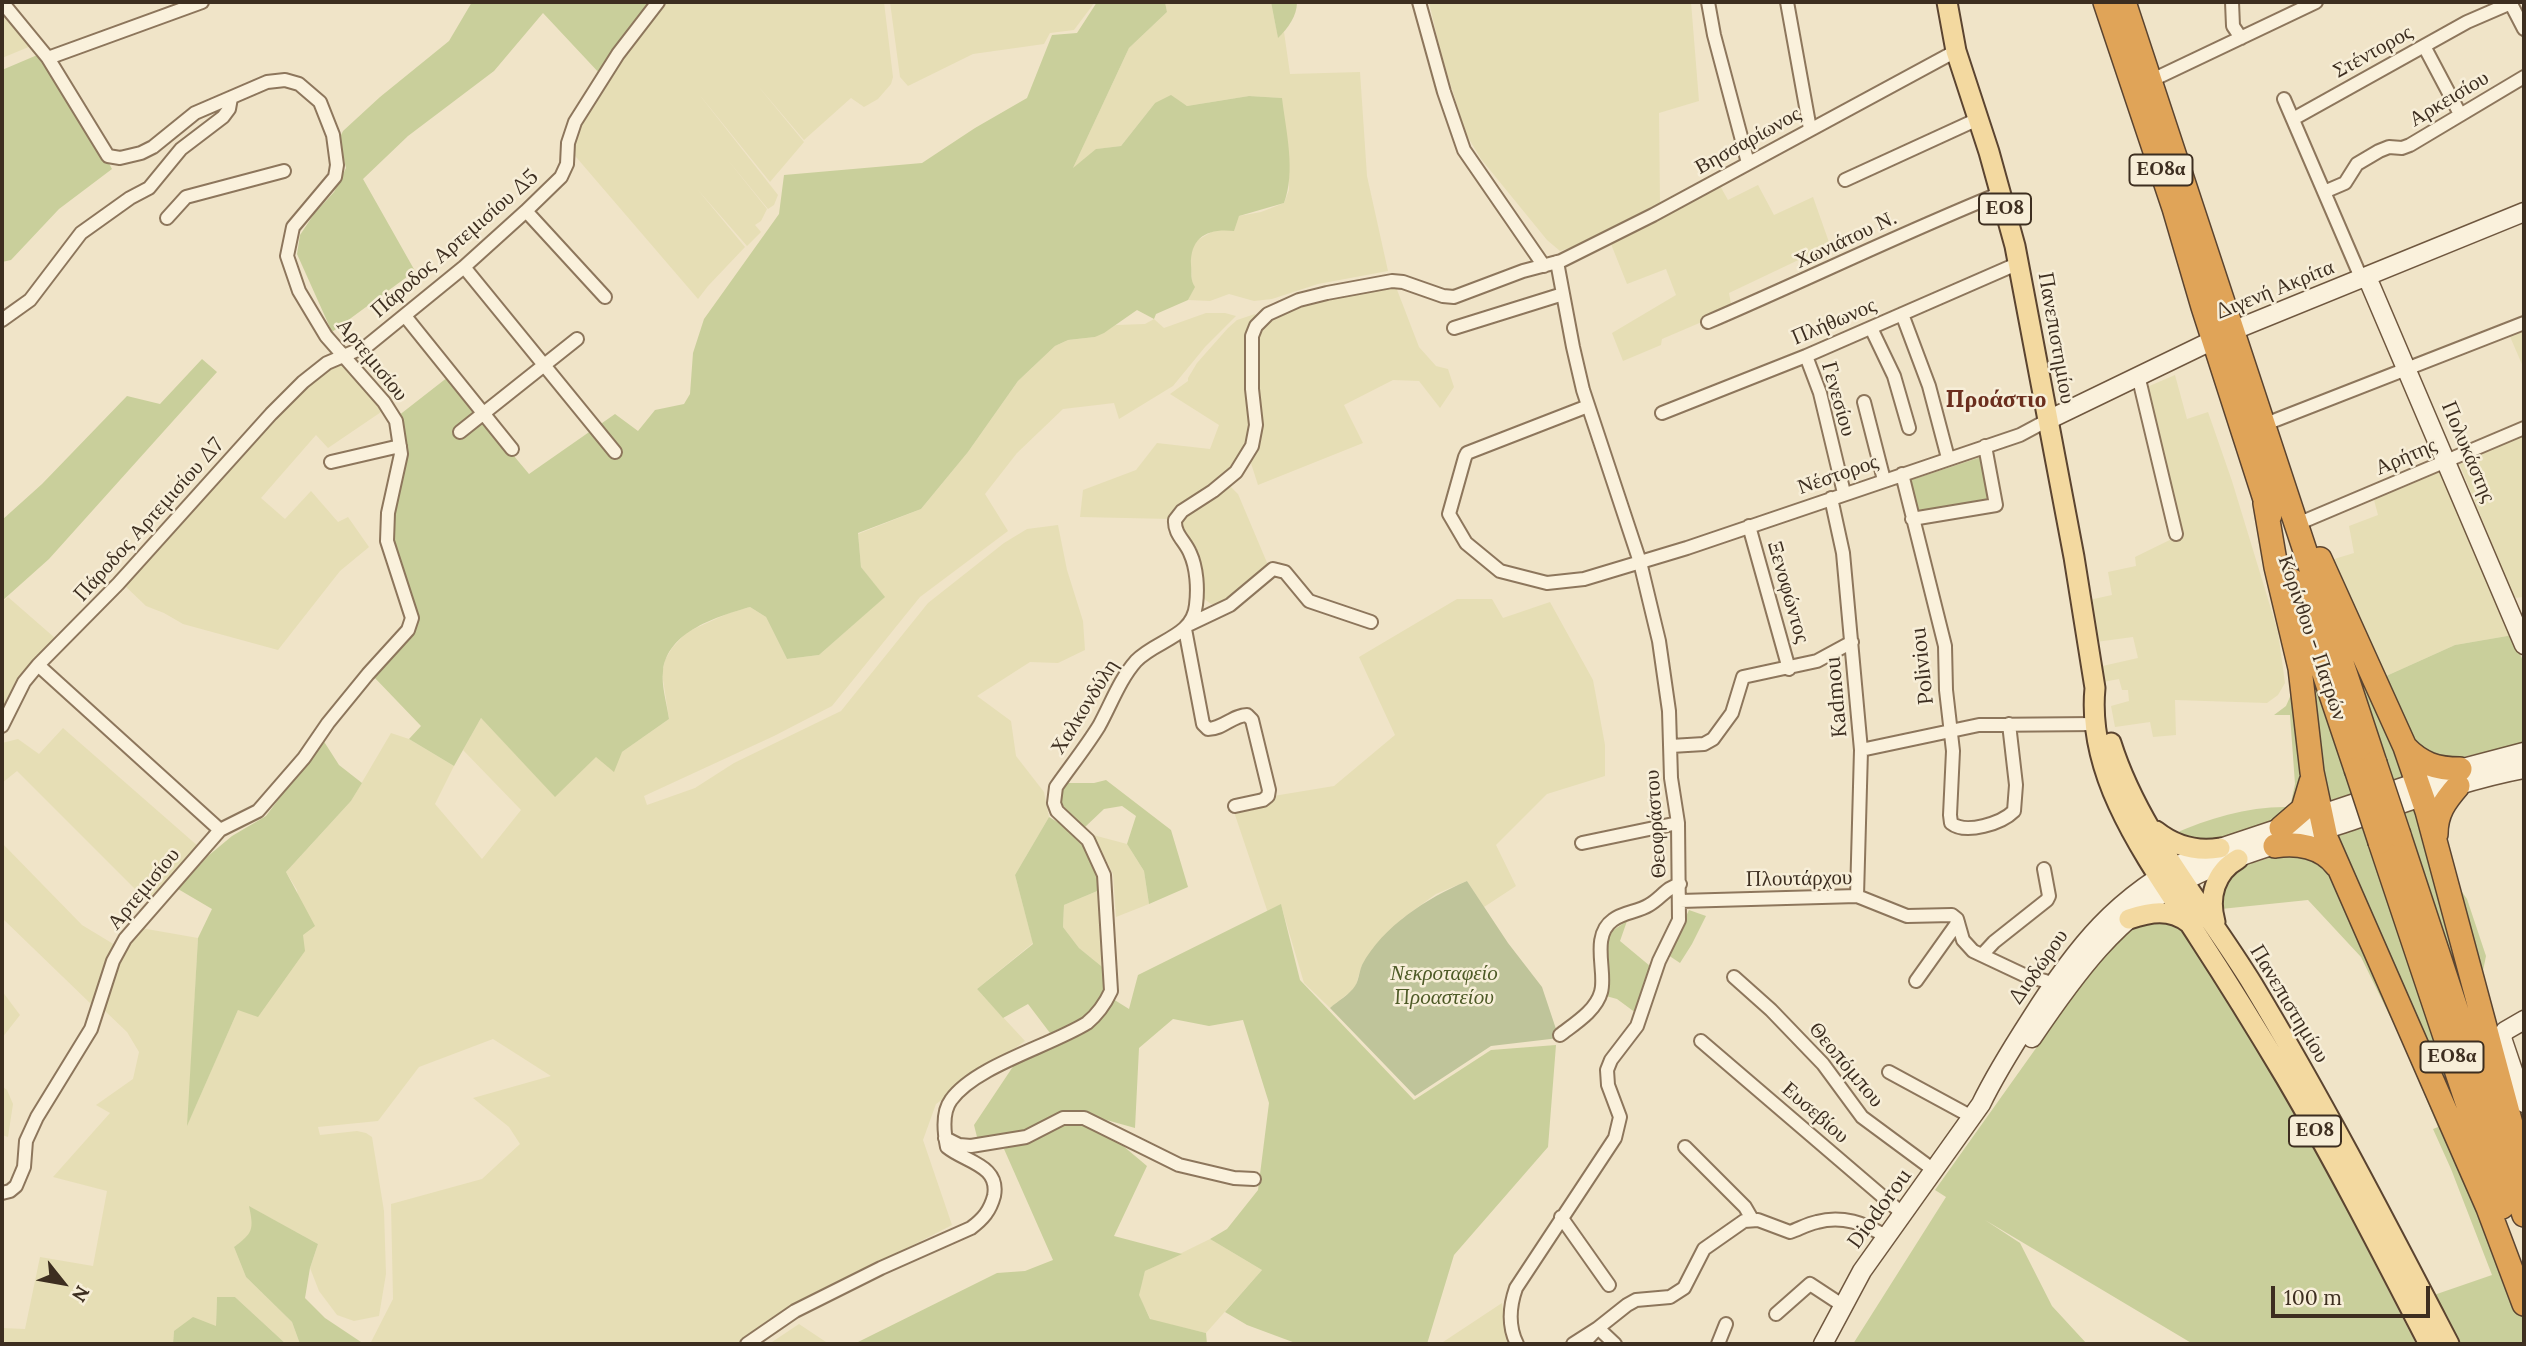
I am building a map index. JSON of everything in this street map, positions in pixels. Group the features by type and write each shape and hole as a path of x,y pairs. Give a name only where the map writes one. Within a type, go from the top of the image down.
{"highway":[{"name":"Κορίνθου - Πατρών","path":"2105,2 2170,197 2222,335 2263,425 2365,766"},
{"name":"Κορίνθου - Πατρών","path":"2124,2 2150,81 2222,335 2265,503 2365,766 2524,1215"},
{"path":"2283,489 2302,522 2405,747 2437,844 2524,1172"},
{"path":"2265,503 2276,567 2300,668 2312,772 2322,823 2339,871 2488,1208 2524,1304"},
{"path":"2405,747 2427,765 2459,777 2439,813 2437,844"},
{"path":"2312,772 2311,788 2304,806 2278,837 2291,844 2310,848 2332,861 2339,871"},
{"name":"Κορίνθου - Πατρών","path":"2390,838 2524,1273"}],"main road":[{"name":"Πανεπιστημίου","path":"1947,2 1956,51 2001,192 2019,263 2074,557 2095,688 2096,724 2103,760 2114,792 2128,823 2171,879 2216,926 2253,986 2333,1126 2449,1344"},
{"name":"Πανεπιστημίου","path":"2095,688 2120,770 2190,924 2287,1080 2365,1218 2429,1344"},
{"path":"2145,820 2178,845 2196,849 2220,848"},
{"path":"2216,926 2212,902 2214,889 2224,870 2238,859"},
{"path":"2129,919 2151,913 2165,913 2182,918 2190,924"}],"street":[{"name":"Αρτεμισίου","path":"2,2 48,58 108,156 120,158 141,153 153,147 195,113 267,82 285,80 299,84 320,102 334,135 337,165 335,177 293,227 287,256 299,291 326,336 393,415 398,430 400,462 387,520 387,536 391,558 411,613 410,626 258,811 220,830 125,939 113,961 90,1029 37,1117 26,1141 24,1167 16,1185 10,1191 2,1193"},
{"path":"48,58 202,2"},
{"name":"Πάροδος Αρτεμισίου Δ5","path":"343,356 367,346 464,267 526,211 564,172 568,143 575,122 618,54 658,2"},
{"path":"1235,806 1263,800 1268,796 1269,790 1252,720 1247,715 1240,715 1215,729 1208,729 1203,724 1188,627 1197,604 1196,576 1190,552 1177,531 1175,520 1236,472 1252,446 1256,425 1251,344 1254,328 1268,314 1283,306 1335,291 1395,281 1454,297 1515,274 1551,264 1464,150 1444,92 1419,2"},
{"path":"1708,2 1718,53 1748,163"},
{"path":"1787,2 1810,129"},
{"path":"2232,2 2233,26 2241,38"},
{"path":"2150,81 2316,2"},
{"path":"2511,2 2524,29"},
{"name":"Στέντορος","path":"2293,119 2479,16 2511,2"},
{"path":"2424,46 2459,114"},
{"name":"Βησσαρίωνος","path":"1551,264 1642,221 1956,51"},
{"name":"Αρκεισίου","path":"2325,192 2347,182 2357,164 2362,161 2388,148 2410,145 2524,77"},
{"path":"2,320 30,300 81,233 130,198 149,188 181,149 223,117 229,109 231,98"},
{"name":"Πολυκάστης","path":"2284,99 2407,369 2524,645"},
{"path":"1844,180 1978,119"},
{"path":"167,218 186,197 284,171"},
{"name":"Χωνιάτου Ν.","path":"1709,322 2001,192"},
{"path":"526,211 605,297"},
{"name":"Διγενή Ακρίτα","path":"2048,420 2222,335 2524,212"},
{"name":"Πλήθωνος","path":"1662,413 1806,356 2019,263"},
{"name":"Θεοφράστου","path":"1517,1344 1510,1321 1511,1302 1516,1288 1561,1217 1600,1164 1618,1131 1620,1117 1608,1086 1607,1070 1640,1019 1659,961 1679,920 1680,901 1678,823 1671,778 1670,711 1659,641 1640,562 1588,406 1563,294 1551,264"},
{"path":"464,267 615,452"},
{"path":"1454,328 1563,294"},
{"path":"1902,314 1929,386 1948,458"},
{"path":"405,316 512,449"},
{"path":"2263,425 2524,323"},
{"path":"1871,328 1894,376 1909,428"},
{"path":"460,432 578,339"},
{"name":"Πάροδος Αρτεμισίου Δ7","path":"2,726 24,682 38,665 118,584 288,397 327,363 343,356"},
{"name":"Γενεσίου","path":"1806,356 1820,393 1844,493"},
{"path":"2138,375 2176,534"},
{"path":"1864,402 1884,480"},
{"name":"Νέστορος","path":"1588,406 1504,441 1467,453 1449,514 1466,542 1500,571 1547,583 1584,579 2020,435 2048,420"},
{"name":"Αρήτης","path":"2302,522 2524,428"},
{"path":"331,462 400,446"},
{"path":"1912,519 1996,505 1985,446"},
{"name":"Poliviou","path":"1902,474 1945,646 1949,732 1953,751 1951,823 1965,828 2005,818 2014,811 2017,785 2009,724"},
{"name":"Kadmou","path":"1830,498 1843,553 1861,750 1857,896"},
{"name":"Ξενοφώντος","path":"1749,526 1789,669"},
{"name":"Χαλκονδύλη","path":"945,1138 946,1112 950,1101 960,1090 984,1073 1087,1023 1098,1014 1111,991 1104,875 1088,839 1057,811 1054,794 1136,662 1159,643 1230,605 1273,569 1285,572 1309,601 1371,622"},
{"path":"1671,746 1704,744 1713,739 1731,713 1743,677 1817,661 1852,642"},
{"path":"38,665 220,830"},
{"path":"1861,750 1979,726 2096,724"},
{"path":"1958,922 1965,943 1973,951 2024,975 2059,986 2171,879 2220,848 2278,837 2459,777 2524,752"},
{"path":"2459,777 2524,769"},
{"path":"1581,843 1678,823"},
{"path":"2171,879 2238,859 2278,837"},
{"path":"1982,955 1994,942 2048,900 2044,869"},
{"name":"Διοδώρου","path":"1976,1111 1994,1078 2059,986 2073,955 2126,902 2171,879"},
{"path":"1560,1035 1585,1015 1600,995 1601,944 1607,925 1614,918 1650,905 1668,889 1680,884"},
{"name":"Πλουτάρχου","path":"1680,901 1857,896 1902,915 1919,917 1949,914 1954,915 1958,922"},
{"path":"1916,981 1958,922"},
{"name":"Θεοπόμπου","path":"1734,977 1779,1017 1824,1064 1862,1117 1935,1171"},
{"path":"2524,1020 2505,1031 2502,1038 2524,1102"},
{"name":"Ευσεβίου","path":"1701,1041 1903,1214"},
{"path":"1889,1072 1976,1111"},
{"name":"Diodorou","path":"1823,1344 1842,1306 1886,1237 1976,1111"},
{"path":"945,1138 959,1145 971,1146 1026,1137 1063,1118 1084,1118 1180,1165 1254,1180"},
{"path":"747,1344 795,1311 881,1268 971,1228 988,1213 995,1190 994,1181 981,1166 954,1154 947,1147 945,1138"},
{"path":"1685,1147 1745,1207 1752,1219 1788,1232 1821,1221 1845,1220 1862,1223 1886,1237"},
{"path":"1561,1217 1609,1285"},
{"path":"1573,1344 1636,1300 1670,1297 1684,1288 1704,1249 1739,1224 1752,1219"},
{"path":"1776,1314 1810,1284 1842,1306"},
{"path":"1718,1344 1726,1324"},
{"path":"1583,1344 1598,1328"},
{"path":"1598,1328 1615,1344"}],"shaded area":[{"path":"662,2 884,2 893,77 891,84 878,99 864,107 851,98 804,140 758,86 804,142 770,182 698,93 778,195 774,205 768,209 727,159 767,209 761,221 755,225 761,232 747,246 698,190 745,247 698,299 570,150 578,123 605,80"},
{"path":"890,2 1095,2 1074,30 1050,33 1044,44 973,54 908,86 900,77"},
{"path":"1165,2 1271,2 1278,37 1284,32 1290,74 1360,72 1367,176 1388,271 1318,284 1272,299 1254,301 1229,294 1210,301 1188,300 1194,287 1190,251 1196,241 1239,216 1261,212 1284,203 1289,190 1288,153 1281,98 1249,96 1187,106 1179,102 1155,103 1121,146 1097,149 1072,170 1129,48 1167,12"},
{"path":"1429,2 1691,2 1699,101 1659,113 1660,205 1576,246 1560,251 1547,240 1481,159 1466,134 1441,54"},
{"path":"2,10 31,46 2,58"},
{"path":"1719,184 1728,200 1758,185 1774,215 1813,197 1830,245 1729,293 1732,309 1662,339 1661,345 1623,361 1612,333 1676,295 1666,269 1627,284 1611,244"},
{"path":"1392,285 1396,287 1419,347 1436,366 1448,369 1454,387 1440,408 1419,381 1393,380 1344,405 1363,443 1258,485 1249,457 1256,392 1257,329 1284,308"},
{"path":"1206,313 1236,316 1205,347 1173,386 1119,419 1114,403 1063,409 1017,453 985,494 1008,531 920,597 832,706 644,796 647,805 695,788 734,763 841,711 928,603 1004,543 1027,529 1058,525 1067,570 1083,621 1085,650 1058,663 1030,662 977,696 1011,721 1016,756 1044,792 1049,817 1015,875 1033,943 977,989 1025,1041 936,1104 923,1140 952,1225 793,1307 739,1344 370,1344 393,1299 391,1204 482,1179 520,1144 509,1127 473,1098 551,1076 493,1039 419,1067 378,1121 318,1127 320,1135 357,1131 372,1137 384,1211 386,1274 379,1316 354,1321 337,1315 319,1291 310,1268 318,1244 250,1207 253,1226 248,1237 234,1247 246,1277 292,1322 300,1344 286,1344 235,1297 217,1298 216,1326 174,1331 173,1344 2,1344 2,1328 25,1329 40,1257 93,1266 107,1191 53,1177 110,1113 96,1105 133,1079 139,1052 127,1032 104,1010 116,970 141,928 198,938 188,1123 238,1010 303,935 297,890 286,872 351,801 391,733 409,739 454,766 435,804 482,859 521,810 463,750 481,718 555,796 596,756 622,752 669,719 662,673 672,648 687,632 729,613 750,607 766,617 787,659 819,655 884,597 861,567 858,534 921,509 968,452 1018,381 1055,346 1068,340 1095,337 1116,325 1145,324 1154,319 1164,328"},
{"path":"1255,314 1249,322 1245,356 1245,391 1250,420 1248,439 1239,459 1222,478 1183,502 1171,519 1080,517 1083,490 1136,470 1157,443 1210,449 1219,425 1170,394 1188,381 1197,363 1228,328 1237,320"},
{"path":"2524,325 2524,369 2508,332"},
{"path":"337,359 384,410 328,448 316,435 261,498 285,519 311,491 338,522 348,517 369,547 340,571 278,650 183,624 146,606 123,584 307,382"},
{"path":"2175,375 2187,419 2208,412 2278,632 2285,683 2278,695 2267,703 2175,700 2176,735 2153,737 2150,722 2115,727 2111,706 2129,701 2128,690 2122,690 2119,679 2103,682 2098,667 2138,658 2133,637 2096,642 2089,600 2112,595 2108,572 2136,566 2135,557 2180,535 2147,387"},
{"path":"2524,435 2524,597 2514,598 2459,463"},
{"path":"2444,470 2513,635 2455,645 2384,677 2331,560 2354,553 2349,526 2378,515 2374,500"},
{"path":"1228,484 1238,494 1268,565 1219,604 1211,604 1199,595 1181,532 1181,514"},
{"path":"8,597 55,638 38,654 15,685 2,721 2,602"},
{"path":"1457,599 1492,599 1503,618 1550,602 1593,680 1605,745 1605,776 1547,794 1496,845 1516,886 1484,907 1467,881 1436,894 1403,918 1362,965 1355,988 1330,1008 1304,983 1281,905 1268,913 1231,803 1334,786 1395,735 1359,657"},
{"path":"63,728 199,847 150,904 17,771 2,783 2,743 18,739 39,754"},
{"path":"1093,835 1127,844 1144,871 1149,904 1116,917 1113,874"},
{"path":"2,843 82,925 115,945 92,1005 2,918"},
{"path":"1102,889 1106,970 1079,948 1063,927 1064,905"},
{"path":"2,991 20,1015 2,1038"},
{"path":"2,1086 7,1090 13,1104 8,1137 2,1135"},
{"path":"1210,1239 1262,1270 1206,1333 1151,1320 1138,1295 1145,1271"},
{"path":"1502,1303 1512,1344 1440,1344"},
{"path":"799,1324 829,1344 769,1344"}],"green space":[{"path":"472,2 650,2 601,75 543,13 494,71 408,136 363,179 415,271 332,332 297,254 300,235 334,192 346,168 339,139 343,131 380,97 449,41"},
{"path":"1097,2 1165,2 1167,12 1129,48 1073,168 1096,149 1121,146 1155,103 1171,95 1187,106 1249,96 1282,98 1290,165 1284,203 1239,216 1234,231 1216,231 1197,241 1191,255 1195,287 1188,300 1156,314 1154,319 1137,310 1095,337 1068,340 1055,346 1018,381 968,452 921,509 858,533 861,567 885,597 819,655 787,659 766,617 750,607 696,627 674,645 667,657 663,682 669,719 622,752 614,772 596,757 555,797 481,718 454,766 409,739 421,726 373,676 413,627 392,545 398,416 448,377 529,474 615,414 638,431 655,410 684,404 690,394 693,353 704,319 779,214 784,175 922,163 1027,98 1052,35 1077,33"},
{"path":"1271,2 1297,2 1291,22 1278,38"},
{"path":"42,53 91,130 112,169 59,209 11,260 2,262 2,70"},
{"path":"202,359 217,372 49,559 2,601 2,520 42,484 127,396 160,404"},
{"path":"1984,456 1992,501 1917,513 1911,480"},
{"path":"2325,583 2409,776 2390,781"},
{"path":"2296,617 2354,793 2328,801"},
{"path":"2513,635 2524,664 2524,743 2450,760 2417,748 2384,677 2455,645"},
{"path":"2293,690 2306,776 2295,808 2267,825 2217,840 2205,842 2173,834 2230,814 2290,807 2295,784 2290,715 2274,715 2286,706"},
{"path":"323,740 339,765 362,783 351,801 286,872 315,926 303,935 305,951 258,1017 238,1010 187,1126 198,938 212,909 178,889 208,856 232,836 266,816"},
{"path":"1106,780 1171,830 1188,887 1149,904 1144,871 1127,844 1136,816 1122,806 1104,809 1085,827 1060,803 1062,783 1094,783"},
{"path":"2420,804 2505,1123 2400,811"},
{"path":"1049,817 1079,835 1093,859 1102,889 1064,905 1063,927 1079,948 1106,970 1106,984 1098,1005 1083,1018 1050,1033 1028,1004 1003,1018 977,989 1033,944 1015,875"},
{"path":"2364,823 2478,1163 2330,835"},
{"path":"2292,851 2327,867 2510,1275 2524,1319 2524,1344 2460,1344 2434,1295 2492,1275 2433,1129 2438,1127 2402,1041 2361,957 2308,900 2221,909 2220,889 2239,867"},
{"path":"2452,878 2467,899 2486,956 2482,976 2524,1116 2524,1157"},
{"name":"Νεκροταφείο Προαστείου","path":"1467,881 1508,943 1542,987 1559,1038 1491,1046 1415,1096 1330,1008 1353,989 1362,965 1371,951 1394,926 1422,905"},
{"path":"1281,904 1300,980 1414,1100 1491,1050 1556,1045 1548,1147 1454,1255 1427,1344 1298,1344 1247,1325 1225,1312 1262,1270 1210,1239 1227,1229 1258,1190 1269,1103 1243,1020 1209,1026 1173,1019 1139,1048 1135,1128 1078,1112 1023,1134 978,1141 974,1125 1016,1062 1113,999 1129,1009 1138,975"},
{"path":"1689,910 1706,916 1680,963 1668,955"},
{"path":"2152,915 2179,927 2194,946 2298,1115 2416,1344 2193,1344 1985,1220 2020,1243 2052,1306 2087,1344 1853,1344 1946,1197 1935,1190 2113,940"},
{"path":"1627,921 1620,941 1650,966 1636,1013 1617,999 1606,996 1606,945 1609,933"},
{"path":"1059,1124 1097,1124 1147,1166 1114,1236 1182,1254 1145,1271 1139,1295 1150,1319 1206,1333 1207,1344 854,1344 997,1273 1025,1271 1053,1260 1004,1149"},
{"path":"249,1206 318,1244 310,1268 305,1298 325,1318 364,1344 300,1344 292,1322 246,1277 234,1247 251,1230"},
{"path":"217,1297 235,1297 286,1344 173,1344 174,1331 193,1317 216,1326"}],"district":[{"name":"Προάστιο","path":"1996,400"}]}
